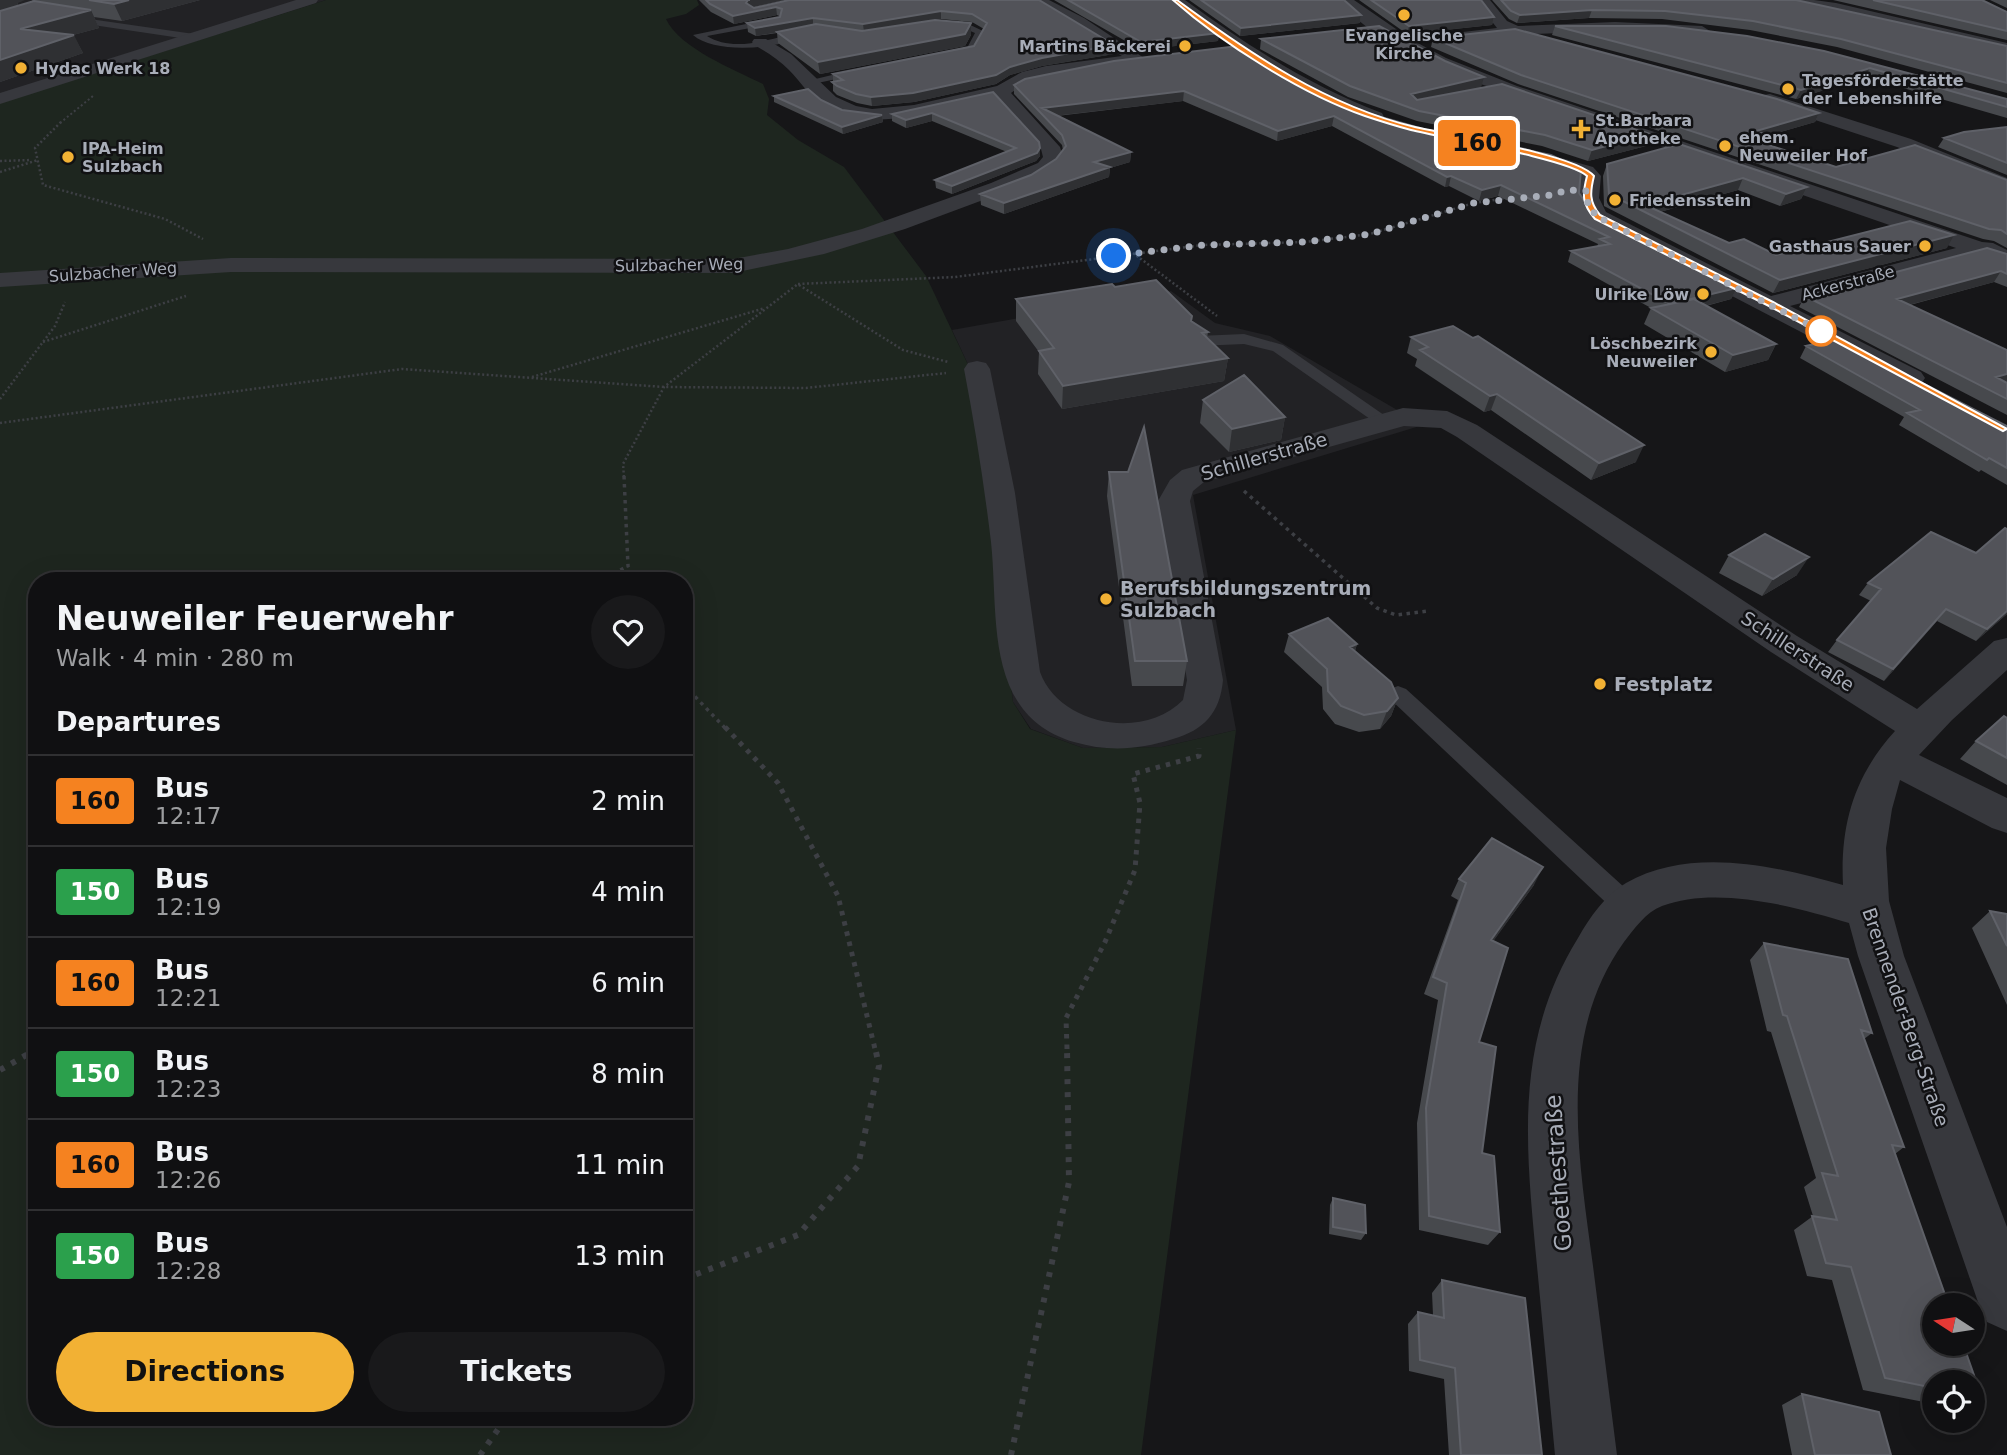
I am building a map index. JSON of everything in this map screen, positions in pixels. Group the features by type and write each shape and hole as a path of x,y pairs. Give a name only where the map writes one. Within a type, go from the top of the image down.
{"street":[{"path":"0,99 311,0"},
{"path":"761,42 792,63 808,82 841,107 871,117 891,116 971,95 1002,91 1032,75 1145,59 1038,0"},
{"path":"1175,0 1231,47 1364,114 1399,125"},
{"path":"1345,0 1381,29 1403,42 1507,88 2007,258"},
{"path":"1482,0 1492,15 1514,31 1563,47"},
{"path":"1786,0 1809,2 2007,48"},
{"path":"1668,14 1686,29"},
{"path":"1453,37 1620,26 1720,33"},
{"path":"1354,31 1381,29"},
{"path":"1403,42 1428,39"},
{"path":"1231,47 1261,41"},
{"name":"Sulzbacher Weg","path":"0,280 75,273 231,265 733,266 756,263 805,253 909,220 1045,167 1052,157 1050,147 1003,97 1002,91"},
{"path":"1751,93 1849,124 2007,185"},
{"path":"1637,157 1676,146"},
{"path":"1506,149 1558,161 1586,171 1591,176 1587,191 1588,206 1598,217 1924,385"},
{"path":"1586,171 1612,164"},
{"name":"Ackerstraße","path":"1770,304 2007,242"},
{"path":"977,369 988,417 1010,565 1019,656 1026,684 1046,712 1068,726 1102,735 1141,735 1174,726 1199,706"},
{"name":"Schillerstraße","path":"1199,706 1205,680 1174,500 1176,491 1183,482 1403,416 1447,420 1784,644 1907,744 2007,817"},
{"name":"Brennender-Berg-Straße","path":"2007,650 1907,744 1879,780 1866,833 1864,869 1866,910 2007,1302"},
{"name":"Goethestraße","path":"1586,1455 1551,1142 1551,1089 1568,1006 1583,965 1626,905 1655,889 1690,882 1723,881 1813,894 1866,910"}],"lane":[{"path":"53,16 194,37"},
{"path":"698,35 778,21"},
{"path":"929,28 962,24 980,32 980,35"},
{"path":"687,27 710,43 732,45 818,30"},
{"path":"962,39 980,35"},
{"path":"936,57 971,50 980,35"},
{"path":"808,82 868,68"},
{"path":"1481,93 1507,88"},
{"path":"1198,341 1244,339 1278,348 1386,422"},
{"path":"1398,694 1626,905"}],"path":[{"path":"43,342 206,289 231,265 232,255 165,219 43,184 35,148 66,117 95,94 82,83 67,78"},
{"path":"0,161 38,160"},
{"path":"0,172 38,160"},
{"path":"631,572 628,566 623,464 664,387 798,284 955,276 1213,244 1305,242 1370,234 1474,203 1511,198"},
{"path":"1133,253 1189,293 1244,339"},
{"path":"756,263 798,284 903,350 977,369"},
{"path":"0,399 55,326 75,273"},
{"path":"528,378 769,306"},
{"path":"0,423 402,369 664,387 806,388 977,369"},
{"path":"1220,469 1377,608 1396,615 1428,611"},
{"path":"616,572 628,566"},
{"path":"693,694 778,783 838,896 879,1066 858,1166 798,1235 693,1276"},
{"path":"1011,1455 1069,1182 1066,1018 1105,942 1135,870 1140,803 1133,774 1199,756 1199,706"},
{"path":"0,1069 28,1054"},
{"path":"480,1455 500,1426"}],"shaded area":[{"path":"0,0 326,0 0,103"},
{"path":"326,0 697,0 699,5 686,14 666,19 673,30 695,49 763,84 769,99 767,115 798,140 844,167 926,276 972,373 1013,702 1030,729 1083,748 1162,747 1236,730 1141,1455 0,1455 0,103"},
{"name":"Berufsbildungszentrum Sulzbach","path":"1171,291 1215,323 1270,336 1423,425 1193,495 1236,730 1162,747 1083,748 1031,729 1013,702 972,373 952,330"}],"building":[{"path":"89,0 129,0 114,4"},
{"path":"706,0 748,0 746,3 754,8 789,0 1039,0 1114,45 1042,58 1010,67 996,75 913,93 871,97 837,86 832,82 843,80 833,74 974,46 987,23 972,14 941,11 863,24 813,18 755,28 747,23 780,17 782,9 776,7 733,16"},
{"path":"1068,0 1175,0 1219,33 1141,42"},
{"path":"1201,0 1344,0 1361,15 1241,28"},
{"path":"1371,0 1481,0 1494,17 1409,26"},
{"path":"1501,0 1796,0 2007,46 2007,83 1841,39 1753,21 1665,11 1592,10 1520,15 1511,11"},
{"path":"1873,0 1982,0 2007,12 2007,31"},
{"path":"34,1 91,10 20,29 74,35 0,60 0,11"},
{"path":"935,20 971,23 965,34 818,62 777,32 816,24 862,31"},
{"path":"1379,26 1445,61 1484,77 1411,94 1417,100 1502,84 1650,134 1592,150 1545,135 1419,111 1350,86 1261,39"},
{"path":"1555,26 1666,26 1747,36 1824,51 2007,99 2007,107 1870,68 1801,90"},
{"path":"1515,29 1777,99 1819,113 1756,131 1765,134 1750,139 1836,167 1915,145 2007,180 2007,234 1521,75 1433,38"},
{"path":"1238,46 1310,88 1360,111 1427,130 1551,155 1581,169 1579,193 1593,214 1737,288 1670,304 1571,251 1610,244 1600,239 1609,237 1501,185 1482,190 1451,176 1447,177 1334,116 1278,131 1184,91 1042,108 1131,152 1094,162 1110,167 1004,203 980,194 1031,175 1056,159 1066,146 1062,135 1014,85 1025,79 1114,61"},
{"path":"808,89 821,100 842,110 882,115 842,127 774,96"},
{"path":"993,92 1039,142 1037,153 952,186 935,180 1016,148 932,113 906,120 892,114"},
{"path":"2007,127 2007,163 1944,138 1964,132"},
{"path":"1679,144 1807,187 1786,194 1743,178 1645,205 1729,243 1744,239 1776,255 1910,221 1954,235 1780,280 1609,194 1607,164"},
{"path":"1987,248 2007,254 2007,274 2001,271 1897,299 2007,350 2007,374 1996,377 2007,383 2007,399 1805,296"},
{"path":"1156,280 1192,316 1191,321 1208,332 1202,333 1228,358 1063,386 1039,351 1054,348 1016,299 1112,284 1115,287"},
{"path":"1694,299 1776,344 1733,355 1651,308"},
{"path":"1453,326 1473,338 1478,336 1644,445 1599,463 1497,394 1490,396 1420,350 1428,347 1411,337"},
{"path":"1836,339 2007,426 2007,468 1989,458 1987,460 1907,413 1920,410 1806,346"},
{"path":"1244,375 1285,417 1232,429 1203,400"},
{"path":"1144,427 1187,661 1135,661 1109,472 1128,472"},
{"path":"2005,528 2007,611 1987,629 1946,609 1893,669 1837,640 1881,589 1868,583 1931,532 1976,553"},
{"path":"1765,534 1809,557 1773,579 1729,555"},
{"path":"1328,618 1357,644 1350,647 1391,682 1398,698 1387,711 1364,715 1341,706 1328,691 1327,669 1289,634"},
{"path":"2004,716 2007,718 2007,758 1976,741"},
{"path":"1492,838 1543,867 1491,940 1508,948 1479,1042 1496,1047 1482,1153 1494,1156 1500,1232 1429,1216 1426,1108 1447,983 1433,977 1466,883 1459,879"},
{"path":"1990,911 2007,914 2007,946"},
{"path":"1764,943 1848,959 1872,1033 1861,1030 1904,1147 1892,1145 1944,1293 1922,1293 1922,1356 1967,1356 1972,1370 1922,1370 1922,1386 1885,1378 1851,1267 1826,1263 1812,1216 1837,1220 1822,1173 1838,1176 1787,1016 1783,1015"},
{"path":"1333,1198 1365,1205 1366,1233 1333,1227"},
{"path":"1442,1280 1525,1298 1542,1455 1461,1455 1455,1368 1420,1360 1418,1312 1444,1318"},
{"path":"1802,1394 1879,1412 1891,1455 1815,1455"}],"bus line":[{"name":"160","path":"1175,0 1238,47 1297,82 1364,114 1411,128 1558,161 1586,171 1591,176 1587,191 1588,206 1598,217 2007,429"}],"place":[{"name":"Evangelische Kirche","path":"1404,15"},
{"name":"Martins Bäckerei","path":"1185,46"},
{"name":"Hydac Werk 18","path":"21,68"},
{"name":"Tagesförderstätte der Lebenshilfe","path":"1788,89"},
{"name":"St.Barbara Apotheke","path":"1581,129"},
{"name":"ehem. Neuweiler Hof","path":"1725,146"},
{"name":"IPA-Heim Sulzbach","path":"68,157"},
{"name":"Friedensstein","path":"1615,200"},
{"name":"Gasthaus Sauer","path":"1925,246"},
{"name":"Ulrike Löw","path":"1703,294"},
{"name":"Löschbezirk Neuweiler","path":"1711,352"},
{"name":"Berufsbildungszentrum Sulzbach","path":"1106,599"},
{"name":"Festplatz","path":"1600,684"}],"route":[{"path":"1114,256 1203,245 1305,242 1370,234 1474,203 1551,195 1568,190 1587,191 1588,206 1598,217 1821,331"}]}
